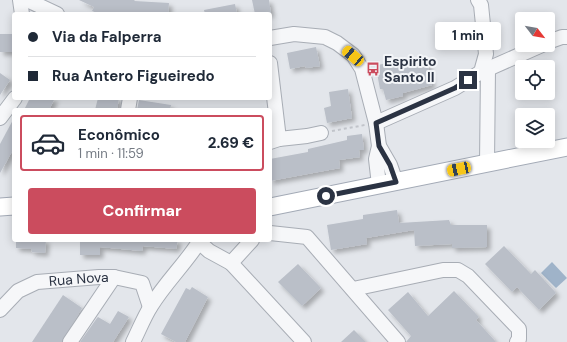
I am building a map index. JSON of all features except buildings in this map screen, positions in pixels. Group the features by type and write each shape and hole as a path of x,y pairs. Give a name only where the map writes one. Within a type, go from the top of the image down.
{"main road":[{"path":"272,207 567,147"}],"street":[{"path":"20,0 22,12"},
{"path":"27,0 53,12"},
{"path":"481,2 486,54 487,163"},
{"path":"272,38 294,34 325,37 337,43 353,56 362,70 376,123 379,146 376,164 379,185"},
{"path":"555,39 562,36 567,37"},
{"path":"376,123 455,88 485,70 526,52"},
{"path":"0,118 13,100"},
{"path":"272,100 274,140 321,133"},
{"path":"379,146 390,165 396,182"},
{"path":"272,233 308,237 398,342"},
{"path":"133,342 150,307 167,283 186,262 198,242"},
{"path":"200,242 209,251 231,263 304,342"},
{"path":"231,263 250,242"},
{"path":"354,289 444,270 458,270 468,276 519,328 519,339 517,342"},
{"path":"70,342 114,277"},
{"name":"Rua Nova","path":"0,310 18,290 37,282 114,277 142,283 167,283"},
{"path":"142,283 150,307"}],"path":[{"path":"321,133 376,123"}],"water":[{"path":"552,262 567,278 556,288 541,273"}],"place":[{"name":"Espirito Santo II","path":"373,69"}],"route":[{"path":"326,196 396,182 390,165 379,146 376,123 455,88 468,80"}]}
